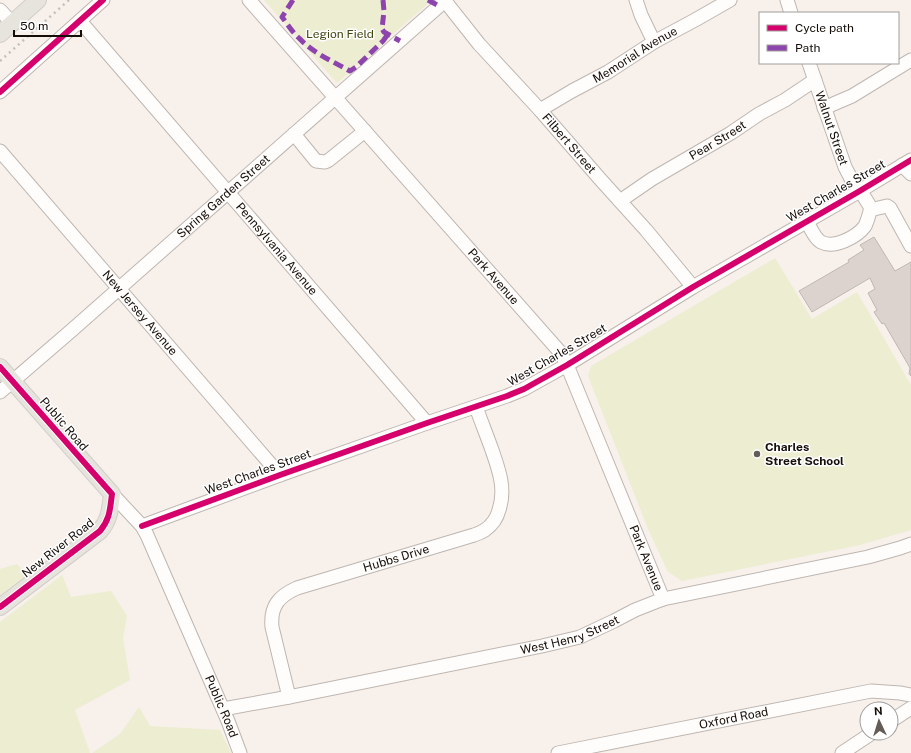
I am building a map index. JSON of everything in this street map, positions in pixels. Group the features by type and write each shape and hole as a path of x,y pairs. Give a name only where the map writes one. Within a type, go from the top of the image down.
{"main road":[{"path":"6,28 38,0"},
{"name":"Public Road","path":"0,368 112,494"},
{"name":"New River Road","path":"0,608 100,531 106,524 110,514 112,494"}],"street":[{"path":"0,92 103,0"},
{"name":"Park Avenue","path":"249,0 560,352 567,365 663,599"},
{"path":"636,0 641,15 654,42"},
{"name":"Memorial Avenue","path":"540,110 608,72 654,42 730,0"},
{"path":"787,0 791,12"},
{"name":"Spring Garden Street","path":"0,392 445,1"},
{"name":"Filbert Street","path":"445,1 479,44 540,110 651,236 693,287"},
{"path":"0,10 6,28"},
{"name":"Pennsylvania Avenue","path":"80,21 427,423"},
{"path":"824,108 852,96 911,60"},
{"name":"Walnut Street","path":"809,64 845,167 871,208"},
{"name":"Pear Street","path":"620,201 652,179 705,149 815,80"},
{"path":"294,134 316,161 325,162 365,131"},
{"name":"New Jersey Avenue","path":"0,151 280,475"},
{"name":"West Charles Street","path":"142,526 280,475 524,389 567,365 693,287 859,191 908,166"},
{"path":"807,222 815,236 820,241 835,244 844,241 860,231 865,226 871,208 874,209 887,206 890,208 911,246"},
{"name":"Hubbs Drive","path":"289,697 271,622 273,611 281,597 297,588 474,535 485,530 493,523 498,515 501,505 503,494 502,486 500,473 476,407"},
{"name":"Public Road","path":"112,494 142,526 155,551 223,709 240,753"},
{"name":"West Henry Street","path":"223,709 289,697 580,637 635,610 663,599 868,557 911,544"},
{"name":"Oxford Road","path":"558,753 871,692 911,695"},
{"path":"899,716 911,708"},
{"path":"842,753 860,741"}],"green space":[{"name":"Legion Field","path":"264,0 432,0 337,83"},
{"name":"Charles Street School","path":"775,258 812,319 857,292 911,385 911,530 860,545 682,581 668,572 648,529 588,376 591,366"},
{"path":"17,564 28,575 0,596 0,569"},
{"path":"62,575 71,597 111,591 127,616 123,638 130,680 75,710 90,753 0,753 0,622"},
{"path":"139,707 150,726 220,730 231,753 92,753 120,734"}],"building":[{"path":"874,237 895,271 911,262 911,376 909,374 910,368 884,323 882,324 874,312 877,310 868,293 875,289 870,278 812,312 799,291 849,262 848,260 864,250 860,245"}],"railway":[{"path":"0,61 69,0"}],"marked path":[{"path":"293,0 282,17 297,37 311,49 350,71 383,41 388,34"},
{"path":"383,0 384,11 382,29 384,32 400,41"},
{"path":"428,0 439,6"}],"cycle path":[{"path":"0,92 103,0"},
{"path":"142,526 280,475 524,389 567,365 693,287 911,160"},
{"path":"0,367 112,494 108,518 100,531 0,607"}],"place":[{"name":"Charles Street School","path":"757,454"}]}
